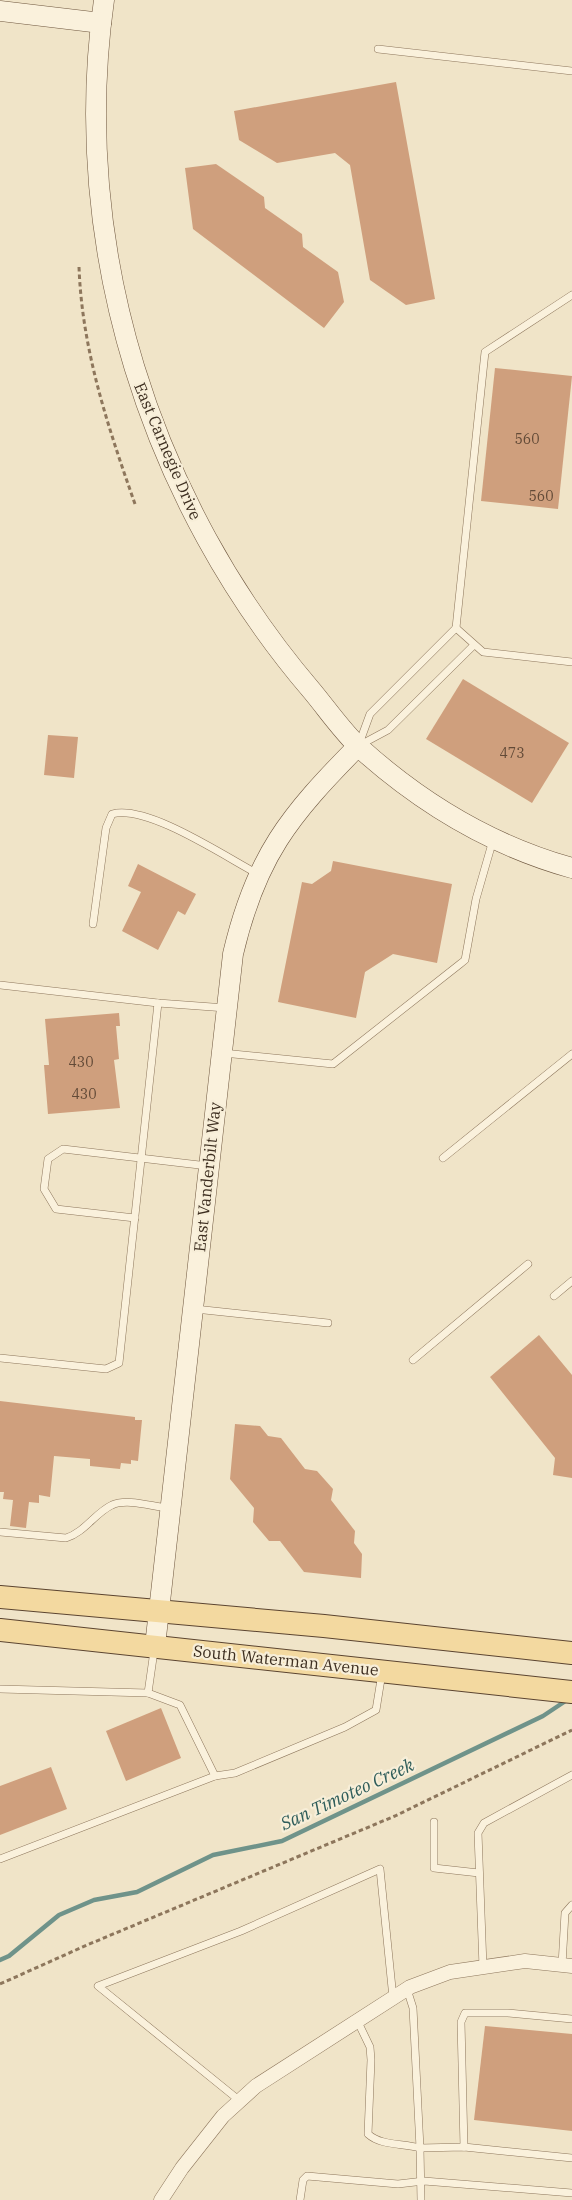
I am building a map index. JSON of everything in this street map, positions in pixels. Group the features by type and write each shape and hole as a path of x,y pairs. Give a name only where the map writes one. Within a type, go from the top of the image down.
{"main road":[{"path":"0,1597 572,1653"},
{"name":"South Waterman Avenue","path":"0,1630 572,1692"}],"street":[{"name":"East Carnegie Drive","path":"104,0 96,116 99,188 108,255 133,364 153,424 209,546 244,603 284,659 358,746 406,785 493,840 572,868"},
{"path":"0,11 101,23"},
{"name":"East Vanderbilt Way","path":"155,1646 233,954 244,910 258,874 287,825 303,803 358,746"},
{"path":"162,2200 182,2168 216,2124 256,2086 407,1989 450,1972 483,1967 525,1961 567,1966"}],"lane":[{"path":"378,49 572,71"},
{"path":"358,746 370,714 456,628 485,352 572,296"},
{"path":"456,628 483,652 572,662"},
{"path":"358,746 388,730 474,645"},
{"path":"93,924 106,828 112,814 122,811 150,816 258,874"},
{"path":"221,1053 333,1064 465,960 476,899 493,840"},
{"path":"0,985 158,1004 226,1008"},
{"path":"0,1358 106,1370 119,1363 158,1004"},
{"path":"443,1158 572,1054"},
{"path":"135,1218 56,1209 44,1189 48,1159 63,1149 208,1166"},
{"path":"413,1360 528,1264"},
{"path":"554,1296 572,1281"},
{"path":"193,1309 328,1323"},
{"path":"0,1532 66,1538 76,1535 111,1506 129,1503 172,1509"},
{"path":"148,1694 155,1646"},
{"path":"0,1859 215,1776 235,1773 345,1727 376,1710 382,1671"},
{"path":"0,1689 148,1694 180,1705 215,1776"},
{"path":"483,1967 478,1833 484,1823 572,1775"},
{"path":"434,1822 434,1868 479,1874"},
{"path":"240,2101 98,1986 241,1931 380,1869 393,1998"},
{"path":"567,1966 564,1923 565,1913 572,1905"},
{"path":"407,1989 413,2008 421,2200"},
{"path":"464,2147 461,2022 465,2013 508,2013 572,2019"},
{"path":"357,2020 370,2048 368,2134 376,2141 404,2143 420,2148 464,2147 572,2158"},
{"path":"300,2200 303,2180 307,2176 398,2184 421,2182 556,2196 572,2193"}],"path":[{"path":"79,267 80,310 102,411 135,504"},
{"path":"0,1984 87,1945 395,1816 572,1730"}],"building":[{"path":"396,82 435,299 406,305 370,280 350,165 335,153 277,163 239,140 234,111"},
{"path":"216,164 264,197 265,208 302,234 303,247 338,272 344,302 324,328 193,229 185,168"},
{"path":"495,368 572,376 558,509 481,501"},
{"path":"463,679 569,743 532,803 426,739"},
{"path":"48,735 78,737 74,778 44,775"},
{"path":"333,861 452,884 437,963 393,954 365,972 356,1018 278,1002 302,882 312,884 331,871"},
{"path":"138,864 196,894 185,915 178,911 158,950 122,931 141,892 128,886"},
{"path":"119,1013 120,1026 116,1026 119,1059 114,1060 120,1108 48,1114 44,1065 49,1065 45,1019"},
{"path":"539,1335 572,1375 572,1478 553,1475 555,1458 490,1377"},
{"path":"0,1401 135,1417 135,1420 142,1420 138,1461 131,1460 131,1464 121,1463 120,1469 90,1466 90,1459 54,1456 50,1497 39,1495 39,1503 29,1502 26,1528 10,1526 13,1500 3,1499 4,1492 0,1492"},
{"path":"235,1424 260,1426 268,1436 281,1438 305,1469 317,1471 333,1489 331,1500 355,1531 354,1543 362,1554 361,1578 304,1572 280,1541 269,1541 253,1522 254,1508 230,1479"},
{"path":"161,1708 181,1758 126,1781 106,1731"},
{"path":"51,1767 67,1809 0,1835 0,1786"},
{"path":"485,2026 572,2034 572,2131 474,2120"}],"waterway":[{"name":"San Timoteo Creek","path":"0,1960 9,1956 59,1915 94,1900 137,1892 213,1855 282,1841 543,1716 567,1700"}]}
